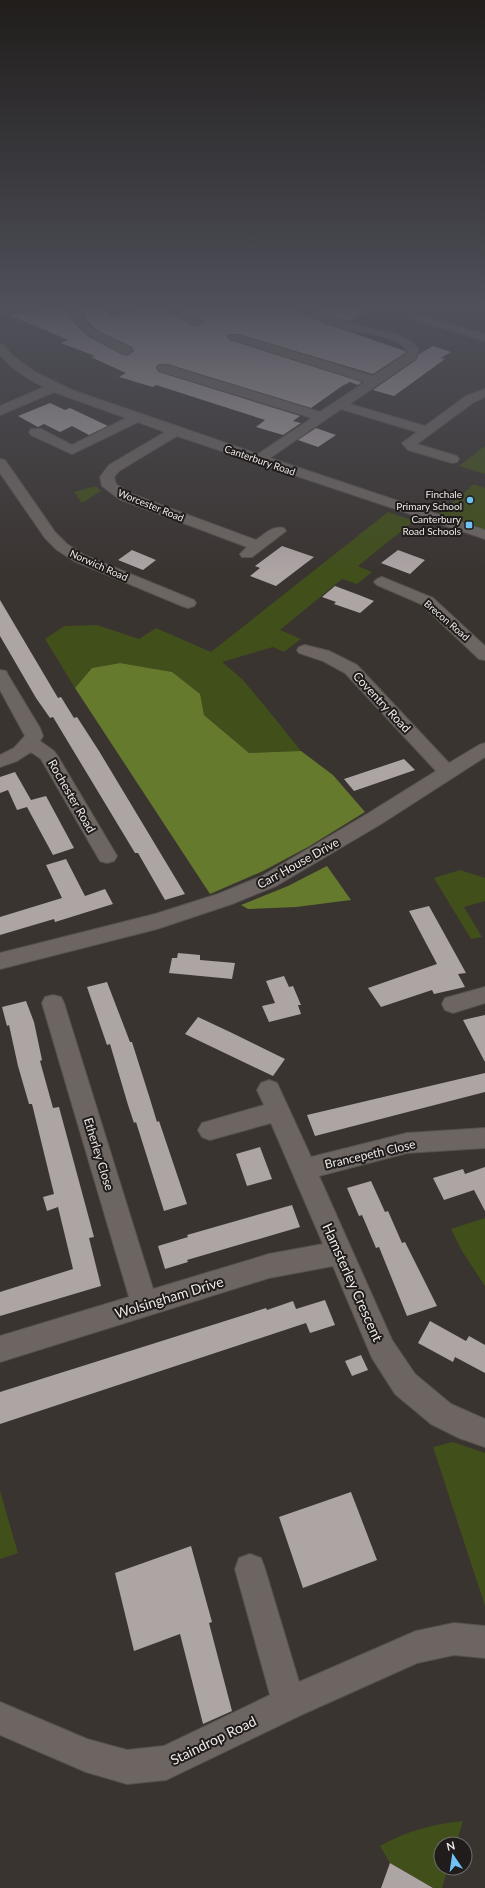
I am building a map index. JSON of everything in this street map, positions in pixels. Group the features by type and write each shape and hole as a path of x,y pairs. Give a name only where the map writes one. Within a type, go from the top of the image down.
{"street":[{"path":"0,411 34,396"},
{"name":"Canterbury Road","path":"78,396 259,460 485,535"},
{"path":"254,396 322,417"},
{"path":"259,460 353,396"},
{"path":"452,459 413,447 409,443 470,399 477,396"},
{"path":"340,405 427,431"},
{"path":"36,432 72,450 137,418"},
{"name":"Worcester Road","path":"175,431 114,468 107,477 109,486 124,496 252,551 279,531"},
{"name":"Norwich Road","path":"0,463 50,535 62,547 79,558 194,599 175,612"},
{"name":"Brecon Road","path":"382,582 427,601 485,655"},
{"name":"Coventry Road","path":"305,650 318,652 336,659 351,669 447,772"},
{"path":"0,675 32,728 34,736 23,751 0,761"},
{"name":"Rochester Road","path":"30,743 48,755 107,856"},
{"name":"Carr House Drive","path":"0,961 157,920 225,899 261,884 374,819 485,749"},
{"path":"453,1004 485,995"},
{"name":"Etherley Close","path":"53,1003 144,1305"},
{"name":"Hamsterley Crescent","path":"210,1130 274,1101 382,1349 405,1384 441,1414 469,1428 485,1433"},
{"name":"Brancepeth Close","path":"304,1170 407,1143 485,1138"},
{"name":"Wolsingham Drive","path":"0,1349 269,1266 340,1253"},
{"path":"250,1569 289,1703"},
{"name":"Staindrop Road","path":"0,1718 86,1755 127,1767 166,1763 289,1703 416,1647 454,1639 485,1642"}],"green space":[{"path":"485,446 485,474 459,466"},
{"name":"Finchale Primary School","path":"474,484 485,488 485,531 438,515"},
{"path":"96,486 101,491 82,503 74,492"},
{"path":"388,512 414,521 358,566 372,572 357,584 342,579 280,630 301,639 284,652 273,647 222,662 242,679 301,751 249,753 204,715 199,694 171,672 120,663 92,668 75,688 45,639 64,626 97,625 139,639 156,628 211,652"},
{"path":"120,663 172,672 200,694 204,715 249,753 301,751 333,775 365,812 308,847 263,871 210,894 75,688 92,668"},
{"path":"327,866 351,900 296,907 248,909 241,905 288,886"},
{"path":"460,870 485,878 485,901 464,907 482,937 471,939 434,878"},
{"path":"485,1218 485,1286 462,1251 451,1229"},
{"path":"453,1442 485,1453 485,1606 433,1447"},
{"path":"0,1491 18,1553 0,1559"},
{"path":"463,1821 458,1836 433,1836 433,1876 446,1876 442,1888 433,1888 390,1863 380,1846 410,1832 441,1824"}],"building":[{"path":"191,396 236,396 300,416 293,421 301,423 283,435 256,427 265,420"},
{"path":"272,396 328,396 311,408"},
{"path":"50,403 65,410 70,408 108,426 89,435 72,426 60,432 44,424 38,427 18,416"},
{"path":"316,428 336,435 318,447 298,440"},
{"path":"282,546 314,557 276,586 250,576 260,568 255,566"},
{"path":"132,550 156,560 143,570 118,560"},
{"path":"398,550 425,560 410,574 381,563"},
{"path":"335,586 374,601 360,613 334,604 336,602 322,597"},
{"path":"0,600 58,698 61,697 74,718 77,717 99,751 185,894 165,900 138,853 135,853 53,717 50,718 36,698 0,636"},
{"path":"404,759 415,770 354,791 344,779"},
{"path":"15,772 31,800 46,796 74,848 53,855 27,807 17,810 8,790 0,793 0,777"},
{"path":"66,859 85,896 105,889 113,904 55,922 54,919 0,935 0,917 62,898 46,865"},
{"path":"429,906 466,973 458,974 465,987 434,994 432,990 381,1007 368,988 437,964 409,911"},
{"path":"178,953 200,955 200,960 235,963 232,979 169,973 172,958 177,958"},
{"path":"284,976 289,987 293,986 301,1005 298,1005 301,1014 269,1022 262,1006 275,1003 266,981"},
{"path":"107,982 130,1042 132,1042 157,1122 159,1121 187,1204 164,1211 136,1122 134,1123 128,1105 110,1044 107,1045 87,987"},
{"path":"26,1001 34,1022 42,1060 40,1061 53,1108 59,1107 94,1237 89,1238 101,1286 0,1316 0,1292 73,1269 58,1207 47,1211 43,1197 54,1194 32,1104 29,1104 18,1066 9,1025 7,1026 2,1007"},
{"path":"485,1015 485,1062 463,1020"},
{"path":"198,1017 285,1059 273,1076 185,1034"},
{"path":"485,1073 485,1092 315,1136 307,1115"},
{"path":"260,1147 272,1179 247,1186 236,1154"},
{"path":"485,1167 485,1211 474,1190 444,1200 433,1178 463,1169 465,1174"},
{"path":"371,1181 385,1212 388,1211 402,1243 405,1242 437,1306 407,1316 379,1247 376,1248 362,1215 359,1216 347,1188"},
{"path":"292,1205 300,1227 187,1260 188,1262 165,1269 158,1246 188,1237 187,1235"},
{"path":"325,1300 335,1325 310,1333 306,1323 0,1424 0,1392 266,1308 267,1310 293,1301 296,1309"},
{"path":"430,1321 466,1341 469,1336 485,1345 485,1373 455,1357 453,1362 418,1343"},
{"path":"361,1355 368,1370 352,1376 345,1361"},
{"path":"351,1492 377,1560 303,1588 279,1517"},
{"path":"191,1546 212,1622 209,1623 232,1711 203,1724 180,1634 134,1651 115,1573"},
{"path":"390,1863 433,1888 381,1888"}],"place":[{"name":"Finchale Primary School","path":"470,500"},
{"name":"Canterbury Road Schools","path":"469,525"}]}
